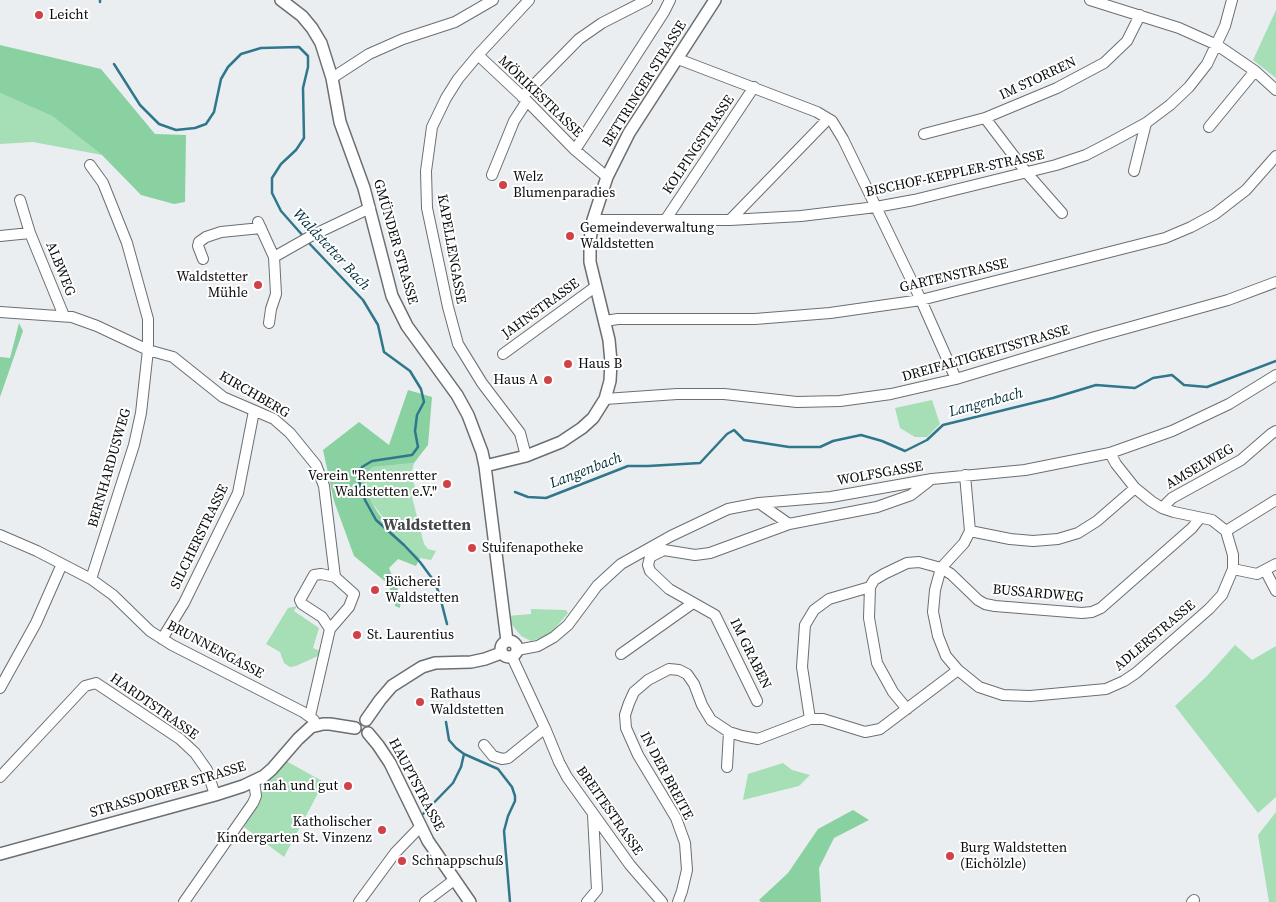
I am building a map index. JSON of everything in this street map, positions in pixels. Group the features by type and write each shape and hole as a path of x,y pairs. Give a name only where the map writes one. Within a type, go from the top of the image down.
{"street":[{"name":"GMÜNDER STRASSE","path":"281,0 302,16 312,28 324,49 332,78 340,122 370,208 392,296 407,326 460,400 470,421 485,466 507,641 514,643 510,653"},
{"path":"332,78 369,54 404,39 456,22 493,0"},
{"name":"KAPELLENGASSE","path":"526,456 520,433 482,383 458,344 448,307 427,208 426,171 432,126 439,109 478,55 529,0"},
{"path":"492,175 524,99 579,39 602,23 646,0"},
{"path":"575,150 670,0"},
{"name":"BETTRINGER STRASSE","path":"485,466 526,456 562,442 594,418 605,399 610,381 611,362 605,321 590,262 590,240 593,220 607,177 629,133 678,59 713,0"},
{"path":"1090,0 1179,28 1217,45 1255,71 1276,90"},
{"name":"BISCHOF-KEPPLER-STRASSE","path":"593,220 730,220 801,216 876,207 914,200 1056,166 1086,155 1146,123 1170,106 1189,87 1207,64 1217,45 1232,0"},
{"name":"IM STORREN","path":"924,134 985,118 1057,88 1104,63 1127,42 1140,16"},
{"name":"MÖRIKESTRASSE","path":"478,55 575,150 607,177"},
{"path":"678,59 817,112 832,121 843,139 876,207 956,379"},
{"path":"1209,127 1255,71"},
{"name":"KOLPINGSTRASSE","path":"666,219 754,87"},
{"path":"730,220 828,118"},
{"path":"985,118 1026,172 1062,213"},
{"path":"1134,171 1146,123"},
{"name":"GARTENSTRASSE","path":"605,321 618,319 755,319 830,313 920,300 1165,238 1215,214 1246,190 1276,156"},
{"name":"BERNHARDUSWEG","path":"90,165 103,183 128,243 148,319 148,350 141,413 134,445 91,579"},
{"name":"ALBWEG","path":"20,200 30,232 64,316"},
{"path":"274,257 311,236 370,208"},
{"path":"202,259 198,246 199,242 206,237 221,232 260,225 274,257 276,294 269,323"},
{"name":"ALBWEG","path":"0,236 30,232"},
{"name":"DREIFALTIGKEITSSTRASSE","path":"605,399 676,394 724,394 797,402 840,400 891,394 956,379 1095,337 1228,300 1276,282"},
{"name":"JAHNSTRASSE","path":"503,354 595,287"},
{"name":"KIRCHBERG","path":"0,312 64,316 97,326 148,350 173,357 223,396 254,412 274,419 283,426 316,465 324,486 335,577"},
{"name":"WOLFSGASSE","path":"510,653 538,646 554,637 568,625 597,586 622,564 660,547 689,527 728,509 759,503 831,497 932,479 1041,468 1110,453 1172,432 1229,404 1276,375"},
{"name":"SILCHERSTRASSE","path":"162,639 188,595 238,493 254,412"},
{"name":"AMSELWEG","path":"1162,508 1172,498 1241,460 1276,431"},
{"path":"1110,453 1116,464 1135,488 1162,508 1212,520 1226,531 1233,556 1233,570 1257,574 1276,564"},
{"path":"965,475 970,532 1010,540 1058,539 1078,533 1097,520 1135,488"},
{"path":"660,547 694,555 703,555 789,524 877,507 911,496 932,479"},
{"path":"1226,531 1276,500"},
{"path":"759,503 789,524"},
{"name":"BUSSARDWEG","path":"941,568 951,574 978,600 985,604 1082,613 1092,612 1101,608 1192,528 1200,518"},
{"name":"ADLERSTRASSE","path":"970,532 964,543 941,568 935,590 933,612 938,636 946,656 958,670 980,687 1003,695 1030,696 1106,689 1124,682 1222,595 1233,570"},
{"name":"BRUNNENGASSE","path":"1,536 91,579 113,595 150,631 162,639 313,721"},
{"name":"IM GRABEN","path":"660,547 650,557 648,566 650,571 669,589 715,616 757,701"},
{"path":"907,709 884,678 877,663 869,618 870,587 874,580 907,563 919,562 941,568"},
{"path":"0,688 36,623 62,564"},
{"path":"1265,570 1276,591"},
{"path":"330,629 322,617 302,604 300,600 314,575 321,574 335,577 341,584 352,591 353,597 344,613 330,629 313,721 356,728 358,722 366,720 392,686 422,667 435,663 471,662 510,653"},
{"path":"810,719 802,667 805,625 814,610 829,599 870,587"},
{"path":"621,654 693,603"},
{"name":"BREITESTRASSE","path":"510,653 563,769 592,815 630,865 662,902"},
{"name":"IN DER BREITE","path":"678,902 687,870 685,843 676,818 638,755 626,728 625,715 634,692 659,673 669,669 679,670 687,674 694,684 702,705 711,720 729,732 758,738 810,719 822,719 865,732 880,729 958,670"},
{"name":"HARDTSTRASSE","path":"0,777 85,686 96,683 180,739 195,752 207,770 215,795"},
{"name":"HAUPTSTRASSE","path":"366,720 371,725 368,733"},
{"name":"STRASSDORFER STRASSE","path":"0,854 215,795 254,781 272,768 313,721"},
{"name":"HAUPTSTRASSE","path":"356,728 360,734 368,733"},
{"path":"484,745 493,756 502,759 508,758 545,728"},
{"path":"728,767 729,732"},
{"name":"HAUPTSTRASSE","path":"368,733 390,763 436,853 470,902"},
{"path":"182,901 254,804 256,796 254,781"},
{"path":"587,902 597,890 592,815"},
{"path":"359,902 384,866 405,841 421,826"},
{"path":"426,902 454,880"}],"green space":[{"path":"1276,10 1276,78 1253,60"},
{"path":"0,45 101,69 155,134 186,135 185,202 174,204 141,195 102,155 52,116 0,93"},
{"path":"0,93 52,116 102,155 33,142 0,144"},
{"path":"19,323 23,331 0,397 0,357 10,358"},
{"path":"408,390 432,397 428,445 414,463 373,467 365,475 365,485 378,513 401,541 420,558 416,566 398,559 389,568 401,597 400,608 395,606 395,599 387,583 354,556 334,501 323,450 359,422 389,445"},
{"path":"932,400 940,424 927,437 915,437 900,428 895,408"},
{"path":"414,463 411,475 415,487 412,497 424,544 428,549 436,551 431,560 420,558 401,541 372,503 365,485 365,475 373,467"},
{"path":"297,606 294,611 319,628 313,648 320,651 318,656 290,667 284,663 280,652 266,644 288,608"},
{"path":"531,609 566,610 568,613 552,632 531,641 521,636 507,616 531,614"},
{"path":"1235,645 1252,660 1276,646 1276,797 1258,813 1175,706 1206,677"},
{"path":"286,761 324,782 284,857 244,827 257,806 264,783 276,774"},
{"path":"783,763 792,770 810,775 799,786 743,800 748,774"},
{"path":"853,810 869,820 834,838 819,868 821,902 761,902 759,900 788,873 818,829"},
{"path":"1276,812 1276,902 1269,902 1258,835"}],"waterway":[{"name":"Waldstetter Bach","path":"114,64 140,105 159,124 176,130 195,128 206,124 214,112 221,79 228,67 241,54 261,48 299,47 308,56 308,67 303,88 304,138 296,150 281,164 272,178 272,193 281,211 304,237"},
{"name":"Waldstetter Bach","path":"307,241 363,300 378,325 384,352 410,371 421,389 424,402 417,415 415,431 418,447 412,455 372,461 362,467 358,478 365,500 376,520 404,545 434,581 447,624"},
{"name":"Langenbach","path":"515,492 528,497 546,498 628,466 700,463 727,434 734,430 744,440 789,447 820,447 833,441 861,435 882,441 905,451 927,440 943,425 1053,398 1096,385 1135,388 1153,378 1172,375 1184,385 1207,387 1276,361"},
{"path":"446,722 449,740 456,748 464,754 498,769 512,787 515,801 504,831 510,902"},
{"path":"423,814 453,783 461,767 464,754"}],"place":[{"name":"Leicht","path":"39,15"},
{"name":"Welz Blumenparadies","path":"503,185"},
{"name":"Gemeindeverwaltung Waldstetten","path":"570,236"},
{"name":"Waldstetter Mühle","path":"258,285"},
{"name":"Haus B","path":"568,364"},
{"name":"Haus A","path":"548,380"},
{"name":"Verein \"Rentenretter Waldstetten e.V.\"","path":"447,484"},
{"name":"Stuifenapotheke","path":"472,548"},
{"name":"Bücherei Waldstetten","path":"375,590"},
{"name":"St. Laurentius","path":"357,635"},
{"name":"Rathaus Waldstetten","path":"420,702"},
{"name":"nah und gut","path":"348,786"},
{"name":"Katholischer Kindergarten St. Vinzenz","path":"382,830"},
{"name":"Burg Waldstetten (Eichölzle)","path":"950,856"},
{"name":"Schnappschuß","path":"402,861"}],"district":[{"name":"Waldstetten","path":"427,526"}]}
